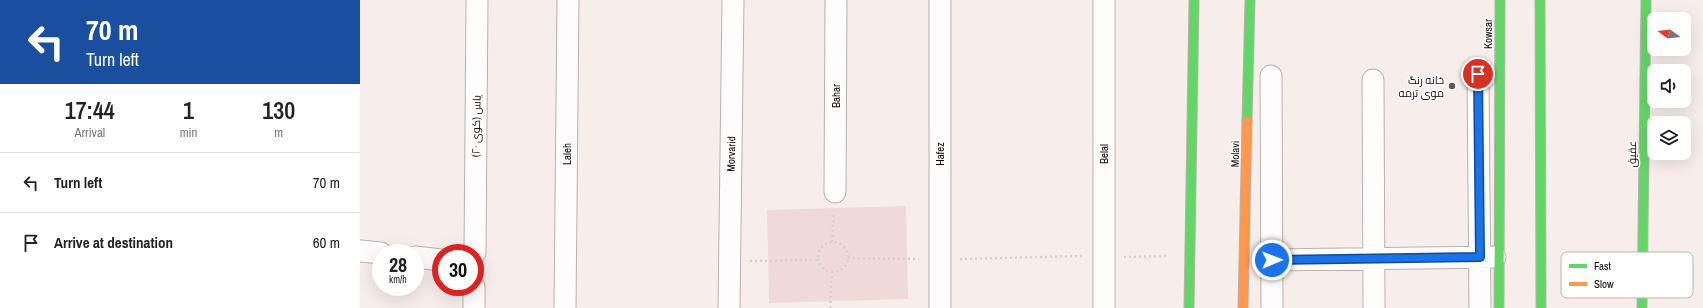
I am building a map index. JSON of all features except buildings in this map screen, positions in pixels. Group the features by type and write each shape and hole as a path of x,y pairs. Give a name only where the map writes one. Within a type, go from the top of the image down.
{"street":[{"name":"یاس (کوی ۲۰)","path":"475,244 477,0"},
{"name":"Laleh","path":"565,308 568,0"},
{"name":"Morvarid","path":"729,308 733,0"},
{"name":"Bahar","path":"835,192 836,0"},
{"name":"Hafez","path":"940,0 940,308"},
{"name":"Belal","path":"1104,0 1104,308"},
{"path":"1189,308 1194,0"},
{"name":"Molavi","path":"1243,308 1250,0"},
{"name":"Kowsar","path":"1499,308 1490,257 1500,0"},
{"path":"1540,0 1541,308"},
{"name":"عقیق","path":"1643,252 1646,0"},
{"path":"1478,74 1490,257 1480,308"},
{"path":"1271,76 1272,308"},
{"path":"1373,80 1375,258 1374,308"},
{"path":"360,251 372,252"},
{"path":"1272,260 1490,257"},
{"path":"474,296 474,308"},
{"name":"عقیق","path":"1642,298 1642,308"}],"path":[{"path":"832,242 835,192"},
{"path":"832,242 837,243 846,248 848,258 845,267 832,272 824,268 819,260 820,250 823,246 832,242"},
{"path":"848,258 940,259 1190,256"},
{"path":"730,261 819,260"},
{"path":"830,308 832,272"}],"shaded area":[{"path":"906,206 908,299 769,303 767,210"}],"traffic: fast":[{"path":"1189,308 1194,0"},
{"path":"1247,121 1250,0"},
{"path":"1499,308 1500,0"},
{"path":"1540,0 1541,308"},
{"path":"1643,252 1646,0"},
{"path":"1642,298 1642,308"}],"traffic: slow":[{"path":"1243,308 1247,121"}],"place":[{"name":"خانه رنگ موی ترمه","path":"1452,86"}],"route":[{"path":"1272,260 1480,257 1478,74"}]}
